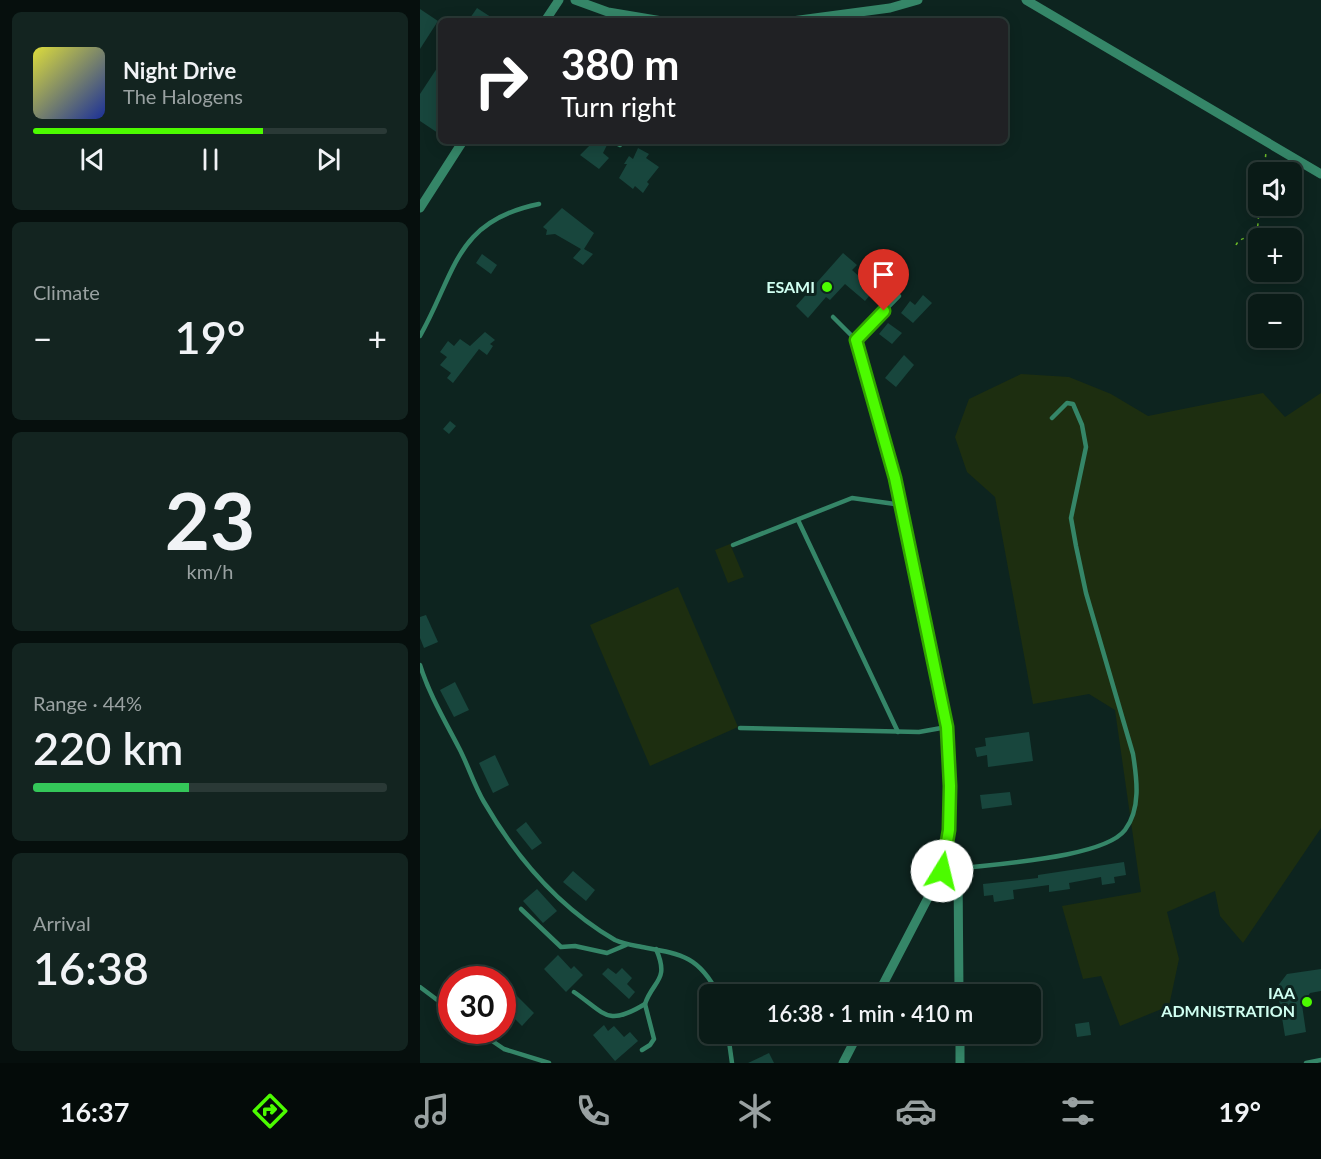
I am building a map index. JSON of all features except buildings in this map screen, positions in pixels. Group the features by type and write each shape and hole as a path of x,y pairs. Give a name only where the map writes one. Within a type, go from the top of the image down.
{"street":[{"path":"548,18 559,0"},
{"path":"575,0 608,12 645,18"},
{"path":"815,18 890,8 918,0"},
{"path":"1026,0 1321,174"},
{"path":"420,208 461,144"},
{"path":"856,340 885,436 902,505 947,727 950,797 949,830 942,871 883,984"},
{"path":"958,868 959,984"},
{"path":"843,1063 853,1044"},
{"path":"960,1044 960,1063"}],"lane":[{"path":"420,336 443,285 469,240 490,220 519,208 539,204"},
{"path":"833,317 856,340 899,296"},
{"path":"942,871 1075,853 1102,845 1122,834 1132,815 1137,779 1132,754 1086,593 1071,518 1084,460 1085,437 1073,404 1067,403 1052,418"},
{"path":"734,545 852,498 902,505"},
{"path":"798,520 898,732"},
{"path":"421,668 483,801 510,841 539,877 577,914 626,945 686,956 712,984"},
{"path":"740,728 919,732 947,727"},
{"path":"521,909 561,947 575,946 607,953 626,945"},
{"path":"574,992 596,1009 614,1017 625,1016 645,1004 660,976 660,958 656,949"},
{"path":"420,987 438,1000"},
{"path":"642,1050 650,1046 654,1039 645,1004"},
{"path":"497,1044 504,1049 549,1063"},
{"path":"729,1044 732,1063"},
{"path":"1306,1063 1321,1060"}],"path":[{"path":"1263,162 1268,143"},
{"path":"1236,245 1241,238 1254,234 1259,216"}],"green space":[{"path":"1021,374 1069,377 1111,394 1148,416 1263,393 1285,417 1321,393 1321,828 1243,943 1220,916 1215,891 1167,912 1179,959 1169,1006 1120,1026 1101,976 1083,979 1062,906 1141,892 1115,710 1089,694 1033,704 995,497 967,472 955,437 969,399"},
{"path":"730,544 744,577 728,583 715,550"},
{"path":"678,587 738,727 650,766 590,625"}],"place":[{"name":"ESAMI","path":"827,287"},
{"name":"IAA ADMNISTRATION","path":"1307,1002"}],"route":[{"path":"884,311 856,340 885,436 902,505 920,603 947,727 950,786 949,830 942,871"}]}
